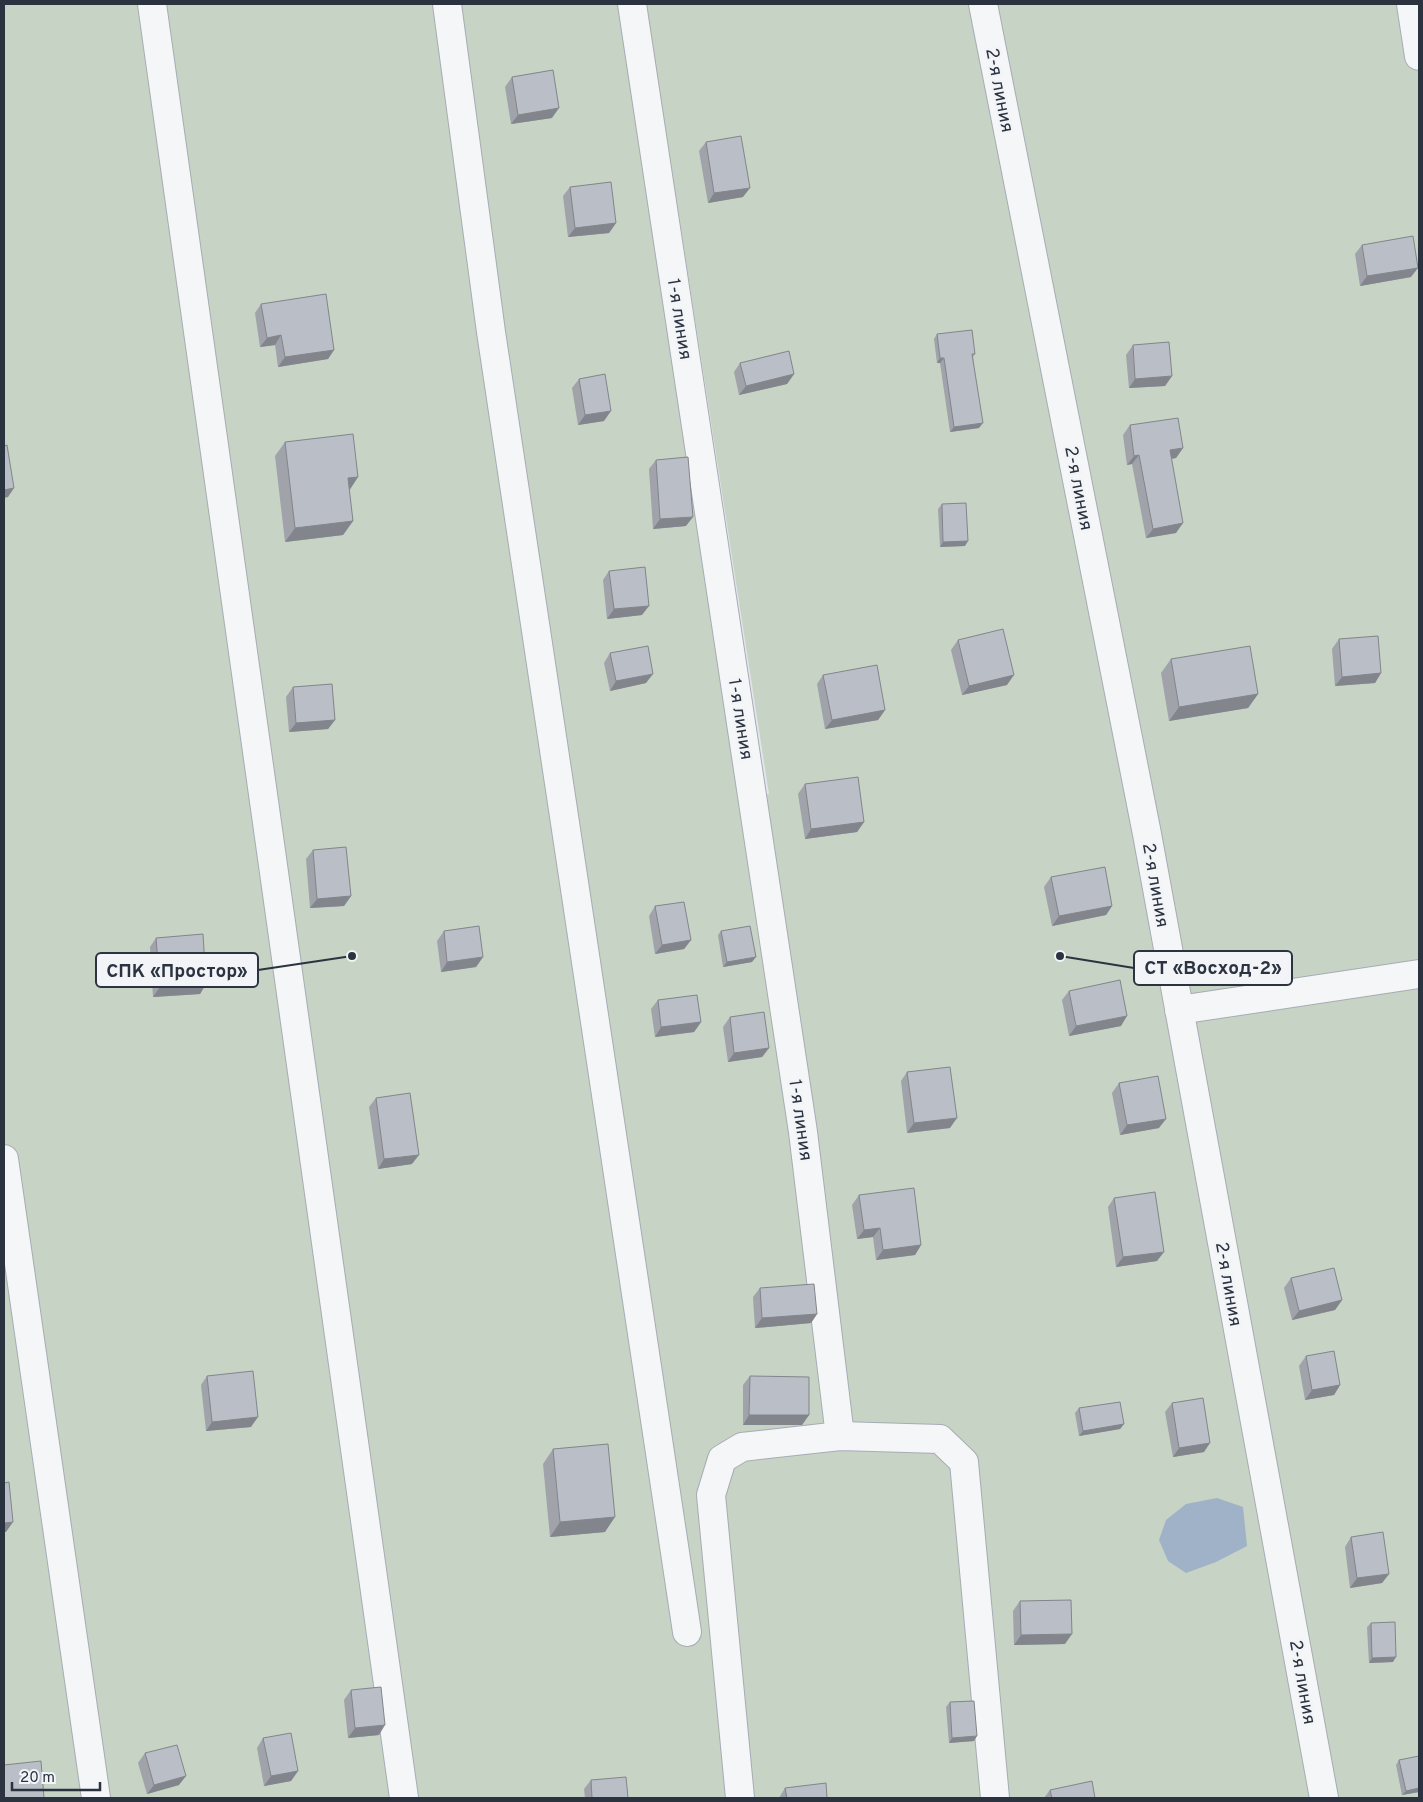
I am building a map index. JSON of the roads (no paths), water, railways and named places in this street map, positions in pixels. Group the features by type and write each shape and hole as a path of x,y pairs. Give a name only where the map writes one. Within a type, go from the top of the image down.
{"street":[{"path":"152,4 404,1798"},
{"path":"447,4 491,332 687,1632"},
{"name":"1-я линия","path":"632,4 803,1132 840,1436"},
{"name":"2-я линия","path":"983,4 1143,814 1324,1798"},
{"path":"1411,4 1419,56"},
{"path":"1179,1010 1419,974"},
{"path":"4,1159 96,1798"},
{"path":"740,1798 711,1494 722,1459 742,1447 840,1436 940,1439 964,1462 995,1798"}],"water":[{"path":"1217,1498 1243,1507 1247,1546 1216,1562 1186,1573 1168,1561 1159,1540 1166,1520 1186,1504"}],"place":[{"name":"СПК «Простор»","path":"352,956"},
{"name":"СТ «Восход-2»","path":"1060,956"}]}
